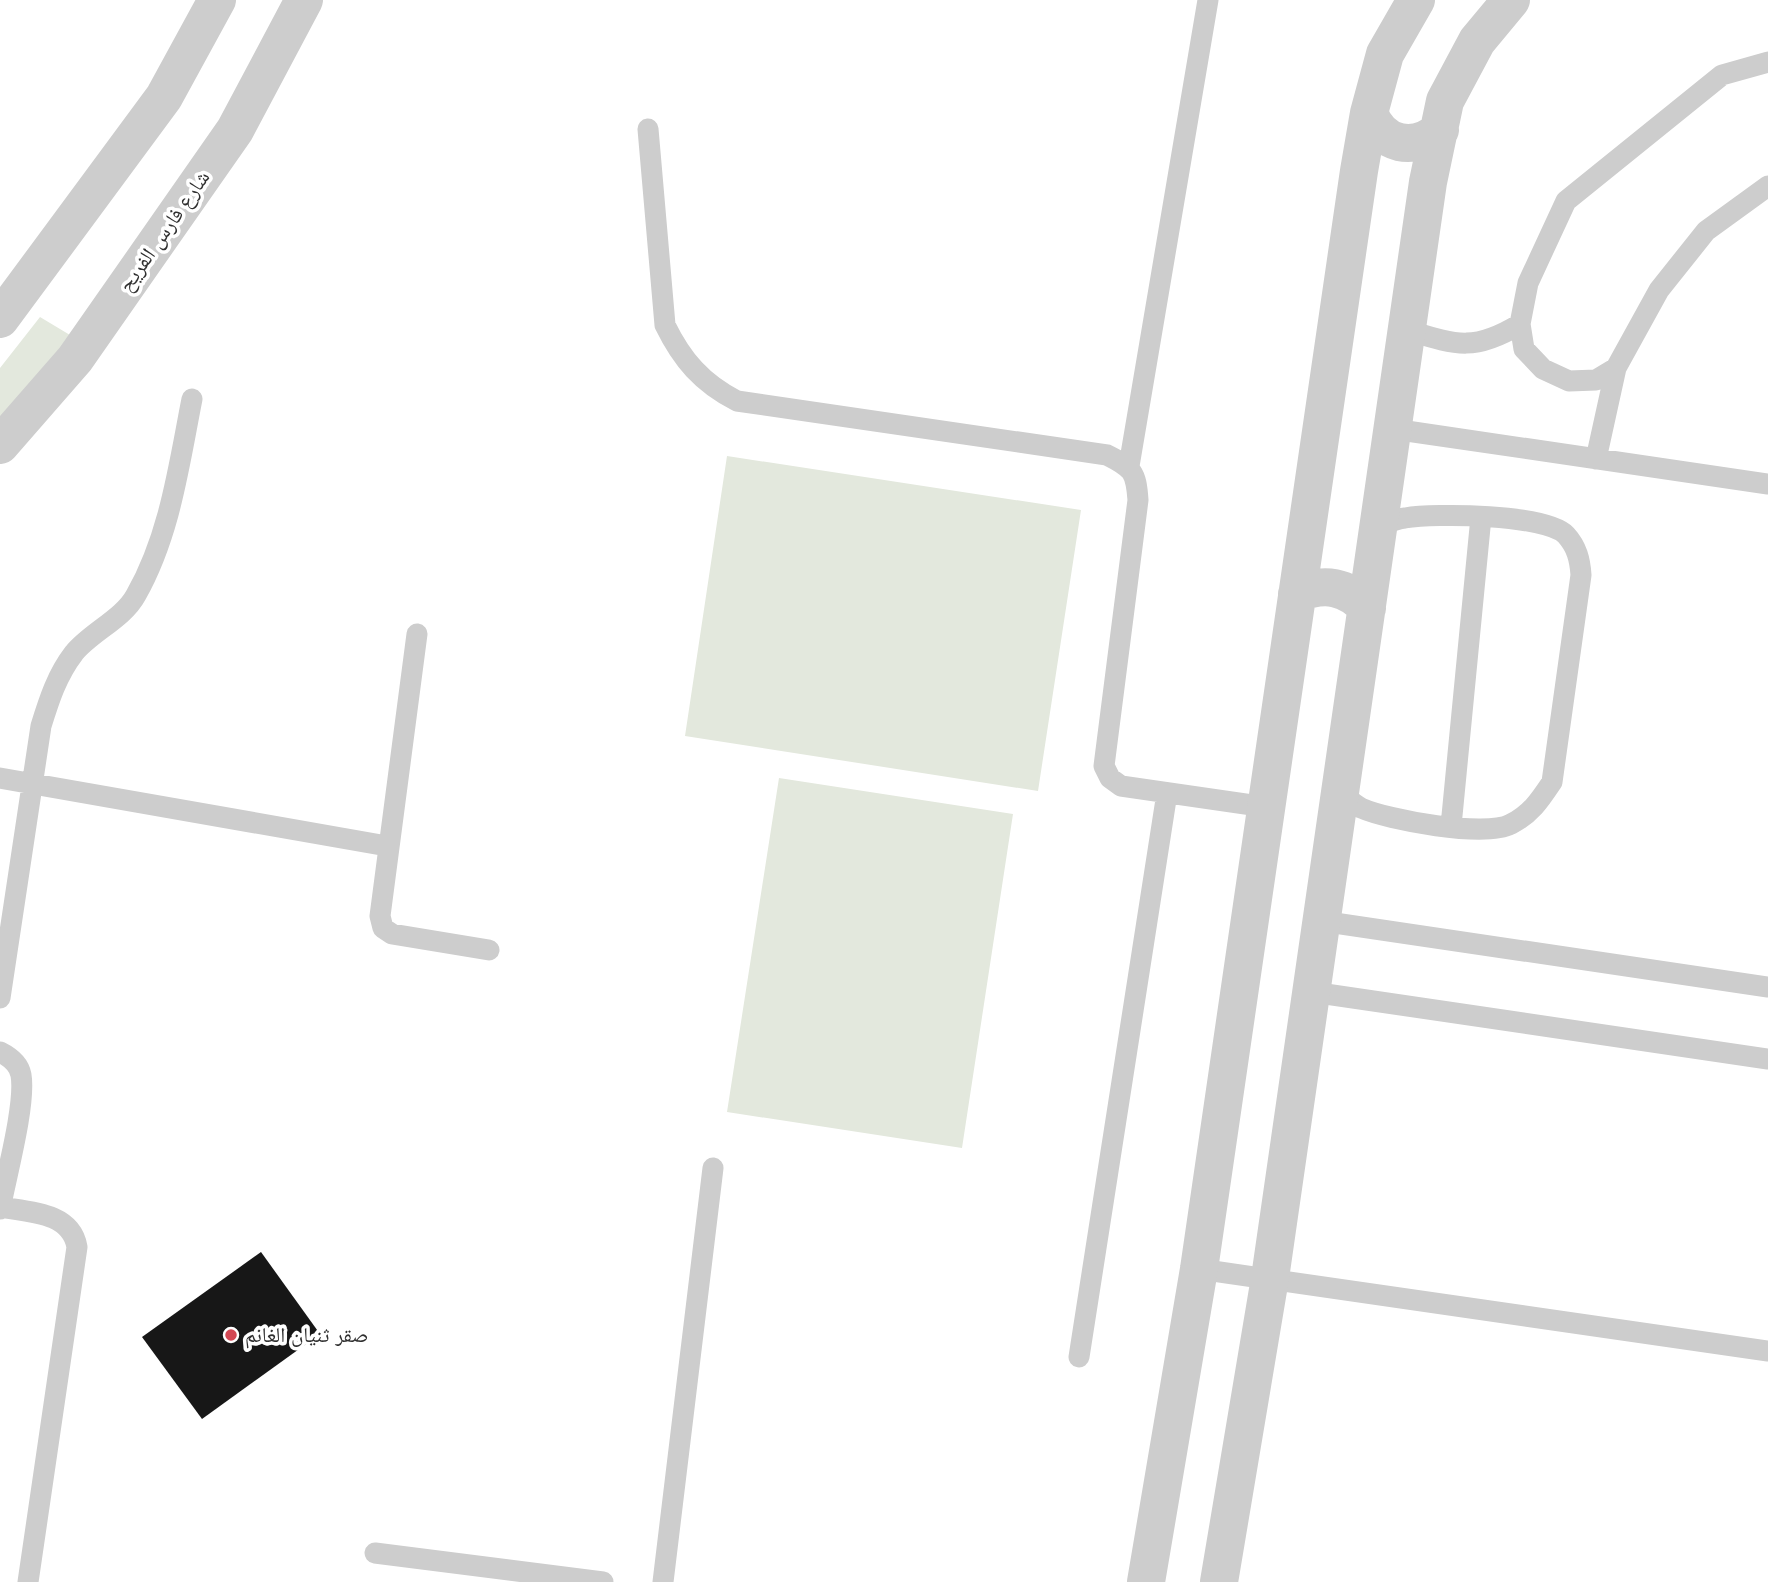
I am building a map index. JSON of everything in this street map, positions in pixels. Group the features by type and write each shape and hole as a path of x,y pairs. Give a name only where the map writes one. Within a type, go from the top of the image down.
{"street":[{"path":"0,319 164,97 217,0"},
{"name":"شارع فارس الفريح","path":"0,445 75,359 235,130 304,0"},
{"path":"1146,1582 1199,1269 1369,113 1385,54 1416,0"},
{"path":"1219,1582 1270,1278 1429,182 1445,101 1477,41 1511,0"},
{"path":"1369,113 1379,131 1397,143 1421,143 1440,130"},
{"path":"1297,594 1311,588 1340,588 1367,608"}],"lane":[{"path":"1208,0 1129,466 1136,481 1138,500 1104,766 1111,778 1121,786 1266,807"},
{"path":"1616,368 1596,380 1569,381 1542,369 1524,349 1520,324 1528,283 1566,201 1721,75 1768,62"},
{"path":"648,129 665,325 679,354 711,388 737,401 1107,455 1129,466"},
{"path":"1596,458 1616,368 1659,290 1706,231 1768,186"},
{"path":"1407,330 1445,341 1471,344 1493,340 1520,324"},
{"path":"0,998 41,726 53,687 75,652 135,597 155,553 171,507 192,399"},
{"path":"1393,429 1768,484"},
{"path":"1339,791 1358,807 1397,821 1451,826 1508,826 1535,809 1552,782 1581,575 1580,556 1565,534 1539,523 1438,515 1403,518 1379,526"},
{"path":"1451,826 1481,517"},
{"path":"417,634 380,905 383,928 402,936 489,950"},
{"path":"0,778 387,846"},
{"path":"1079,1357 1167,793"},
{"path":"1321,921 1768,987"},
{"path":"1312,992 1768,1059"},
{"path":"0,1052 10,1057 21,1072 22,1092 0,1208 48,1216 65,1223 75,1236 77,1247 28,1582"},
{"path":"663,1582 713,1168"},
{"path":"1199,1269 1768,1351"},
{"path":"375,1553 603,1582"}],"shaded area":[{"path":"40,317 75,338 0,429 0,368"},
{"path":"727,456 1081,510 1038,791 685,736"},
{"path":"779,778 1013,814 962,1148 727,1112"}],"building":[{"name":"صقر ثنيان الغانم","path":"261,1252 320,1334 202,1419 142,1337"}],"place":[{"name":"صقر ثنيان الغانم","path":"231,1335"}]}
